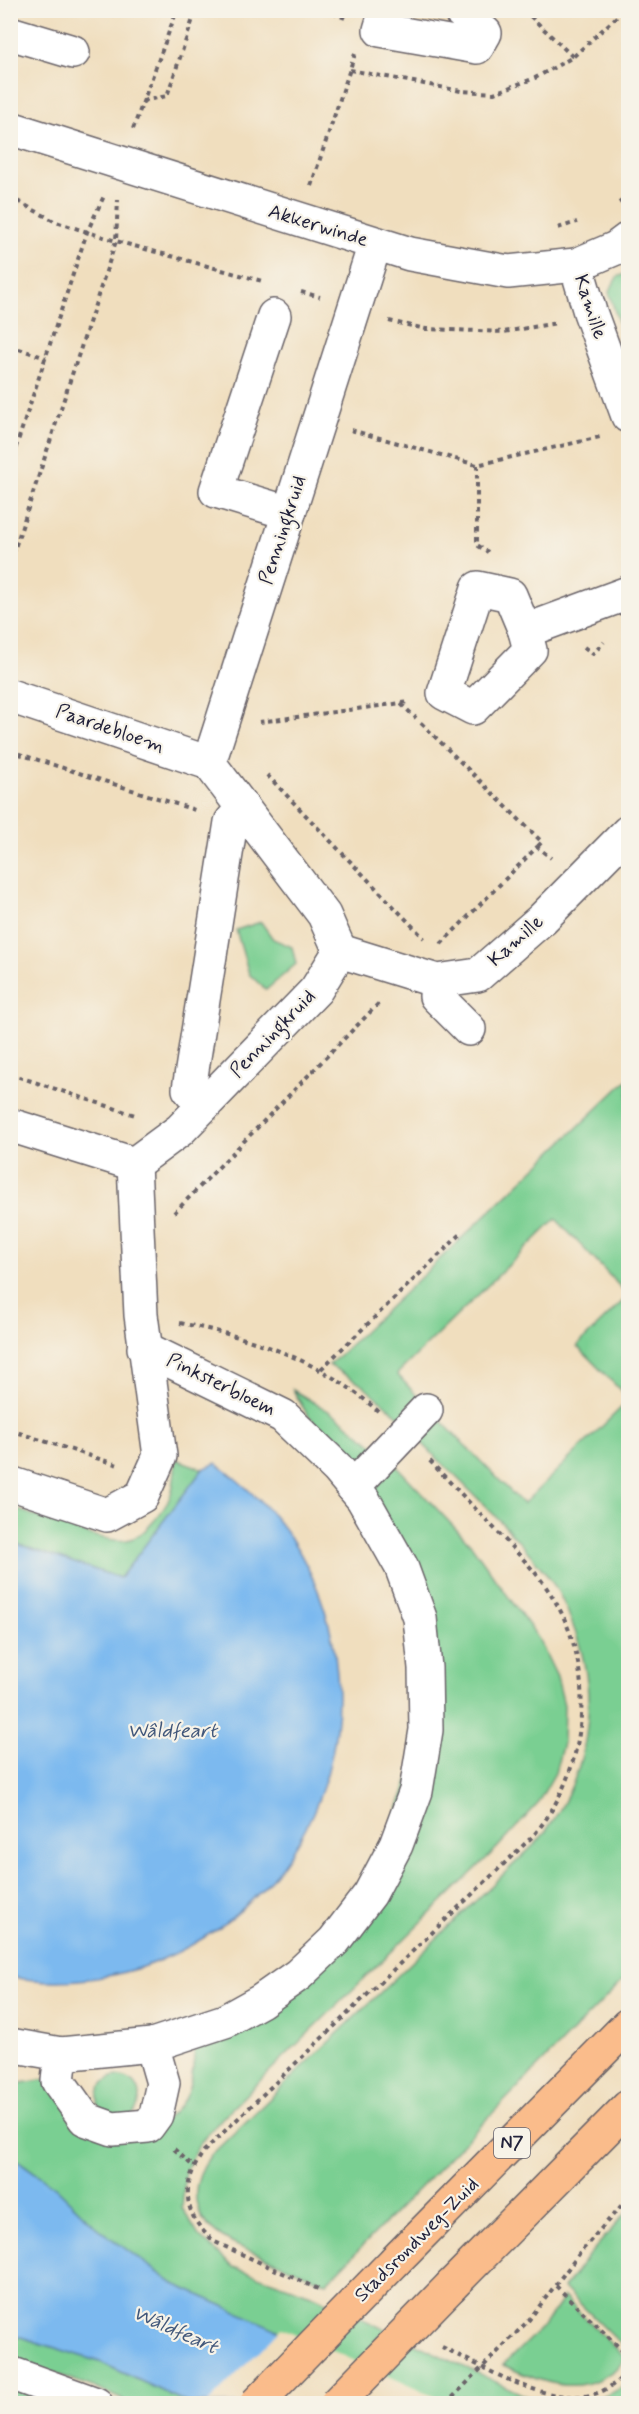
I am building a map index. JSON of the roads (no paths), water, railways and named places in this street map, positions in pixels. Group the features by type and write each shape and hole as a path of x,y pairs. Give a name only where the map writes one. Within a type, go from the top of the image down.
{"highway":[{"name":"Stadsrondweg-Zuid","path":"256,2403 628,2025"},
{"path":"336,2403 628,2108"}],"street":[{"path":"386,10 380,30 477,47 485,33 459,10"},
{"path":"10,33 74,52"},
{"name":"Akkerwinde","path":"10,128 375,244 410,254 508,273 576,266 616,248 628,239"},
{"name":"Penningkruid","path":"209,763 375,244"},
{"name":"Kamille","path":"576,266 590,312 617,426"},
{"path":"274,316 216,491 289,513"},
{"path":"478,588 510,595 525,631 530,651 472,708 444,693 478,588"},
{"path":"525,631 628,593"},
{"name":"Paardebloem","path":"10,696 209,763"},
{"path":"209,763 237,815 324,915 340,951"},
{"path":"203,1106 189,1089 237,815"},
{"name":"Kamille","path":"340,951 478,975 542,919 628,832"},
{"name":"Penningkruid","path":"134,1164 180,1130 316,990 340,951"},
{"path":"428,968 436,996 469,1029"},
{"path":"10,1125 134,1164"},
{"name":"Pinksterbloem","path":"10,1483 107,1515 142,1496 160,1456 141,1315 134,1164"},
{"name":"Pinksterbloem","path":"10,2045 61,2054 152,2046 225,2021 261,2001 298,1975 334,1941 370,1894 396,1845 416,1791 426,1731 425,1668 420,1618 401,1566 363,1499 337,1468 283,1416 144,1348"},
{"path":"352,1487 426,1410"},
{"path":"61,2054 58,2081 85,2119 113,2129 148,2126 156,2115 163,2083 152,2046"},
{"path":"10,2373 96,2403"}],"water":[{"name":"Wâldfeart","path":"216,1463 257,1498 276,1518 292,1540 320,1596 335,1655 337,1714 328,1772 306,1826 274,1876 231,1918 178,1952 118,1974 54,1981 11,1977 11,1542 120,1578 203,1469"},
{"name":"Wâldfeart","path":"10,2155 56,2188 97,2228 174,2284 442,2403 188,2403 100,2362 11,2334"}]}
